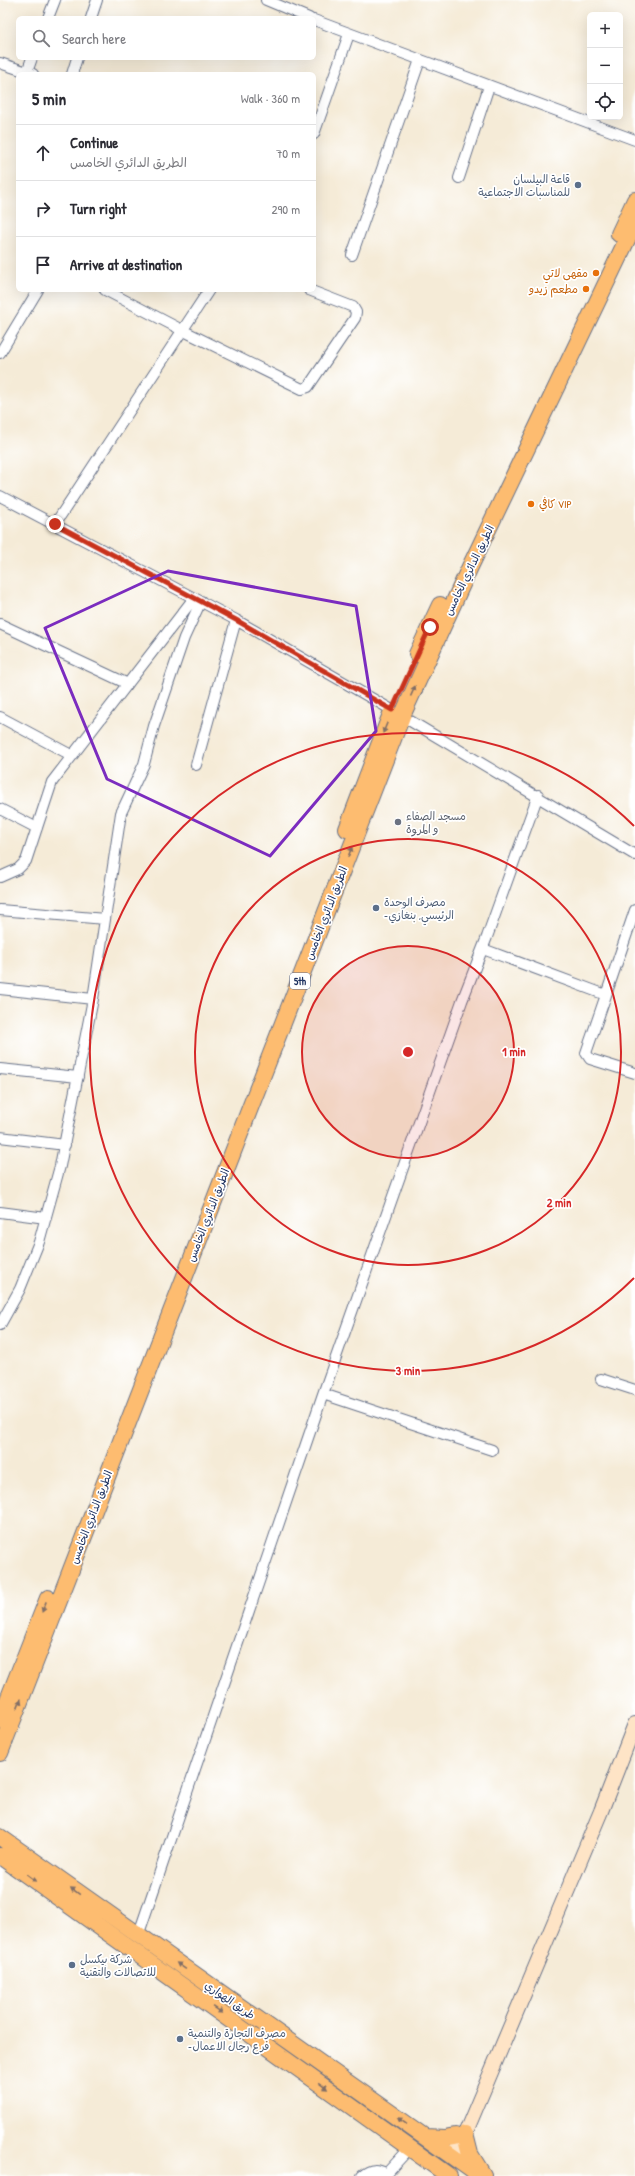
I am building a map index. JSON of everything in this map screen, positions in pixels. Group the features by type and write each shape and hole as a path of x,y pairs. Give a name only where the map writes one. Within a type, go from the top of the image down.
{"main road":[{"name":"الطريق الدائري الخامس","path":"0,1753 141,1373 397,713 465,553 635,200"},
{"name":"الطريق الدائري الخامس","path":"397,713 469,569 635,223"},
{"name":"الطريق الدائري الخامس","path":"0,1720 141,1373"},
{"path":"447,2153 463,2132 601,1811 635,1724"},
{"path":"0,1828 6,1837 20,1851"},
{"name":"طريق الهواري","path":"0,1837 138,1936 198,1988 449,2176"},
{"name":"طريق الهواري","path":"0,1856 426,2138 480,2176"},
{"path":"426,2138 444,2138 463,2132"},
{"path":"463,2132 470,2154 484,2176"}],"street":[{"path":"49,16 55,0"},
{"path":"92,16 97,0"},
{"path":"266,0 305,16"},
{"path":"316,21 635,140"},
{"path":"316,128 349,34"},
{"path":"30,72 32,60"},
{"path":"73,72 76,60"},
{"path":"352,255 420,60"},
{"path":"0,63 27,72"},
{"path":"459,178 489,86"},
{"path":"0,353 37,292"},
{"path":"109,292 302,389 308,387 355,318 356,312 353,307 314,292"},
{"path":"55,524 208,292"},
{"path":"0,496 236,620 538,795 635,855"},
{"path":"0,877 18,869 26,861 52,782 71,755 198,599"},
{"path":"0,1325 20,1289 39,1242 65,1145 93,999 121,813 144,764 154,726 198,599"},
{"path":"196,765 236,620"},
{"path":"0,624 128,684"},
{"path":"0,718 71,755"},
{"path":"138,1936 324,1394 462,1001 538,795"},
{"path":"0,809 37,828"},
{"path":"0,910 105,919"},
{"path":"635,910 586,1054 590,1059 635,1073"},
{"path":"482,949 606,995"},
{"path":"0,989 93,999"},
{"path":"0,1069 78,1077"},
{"path":"0,1137 65,1145"},
{"path":"0,1212 46,1218"},
{"path":"601,1379 635,1390"},
{"path":"324,1394 492,1450"},
{"path":"362,2176 372,2169 378,2169 385,2175 410,2148"}],"highlighted area":[{"path":"168,571 356,606 376,731 270,856 107,779 45,628"}],"place":[{"name":"قاعة البيلسان للمناسبات الاجتماعية","path":"578,185"},
{"name":"مقهى لاتي","path":"596,273"},
{"name":"مطعم زيدو","path":"586,289"},
{"name":"كافي VIP","path":"531,504"},
{"name":"مسجد الصفاء و المروة","path":"398,822"},
{"name":"مصرف الوحدة -الرئيسي, بنغازي","path":"376,908"},
{"name":"شركة بيكسل للاتصالات والتقنية","path":"72,1965"},
{"name":"مصرف التجارة والتنمية -فرع رجال الاعمال","path":"180,2039"}],"route":[{"path":"55,524 236,620 392,710 430,627"}]}
